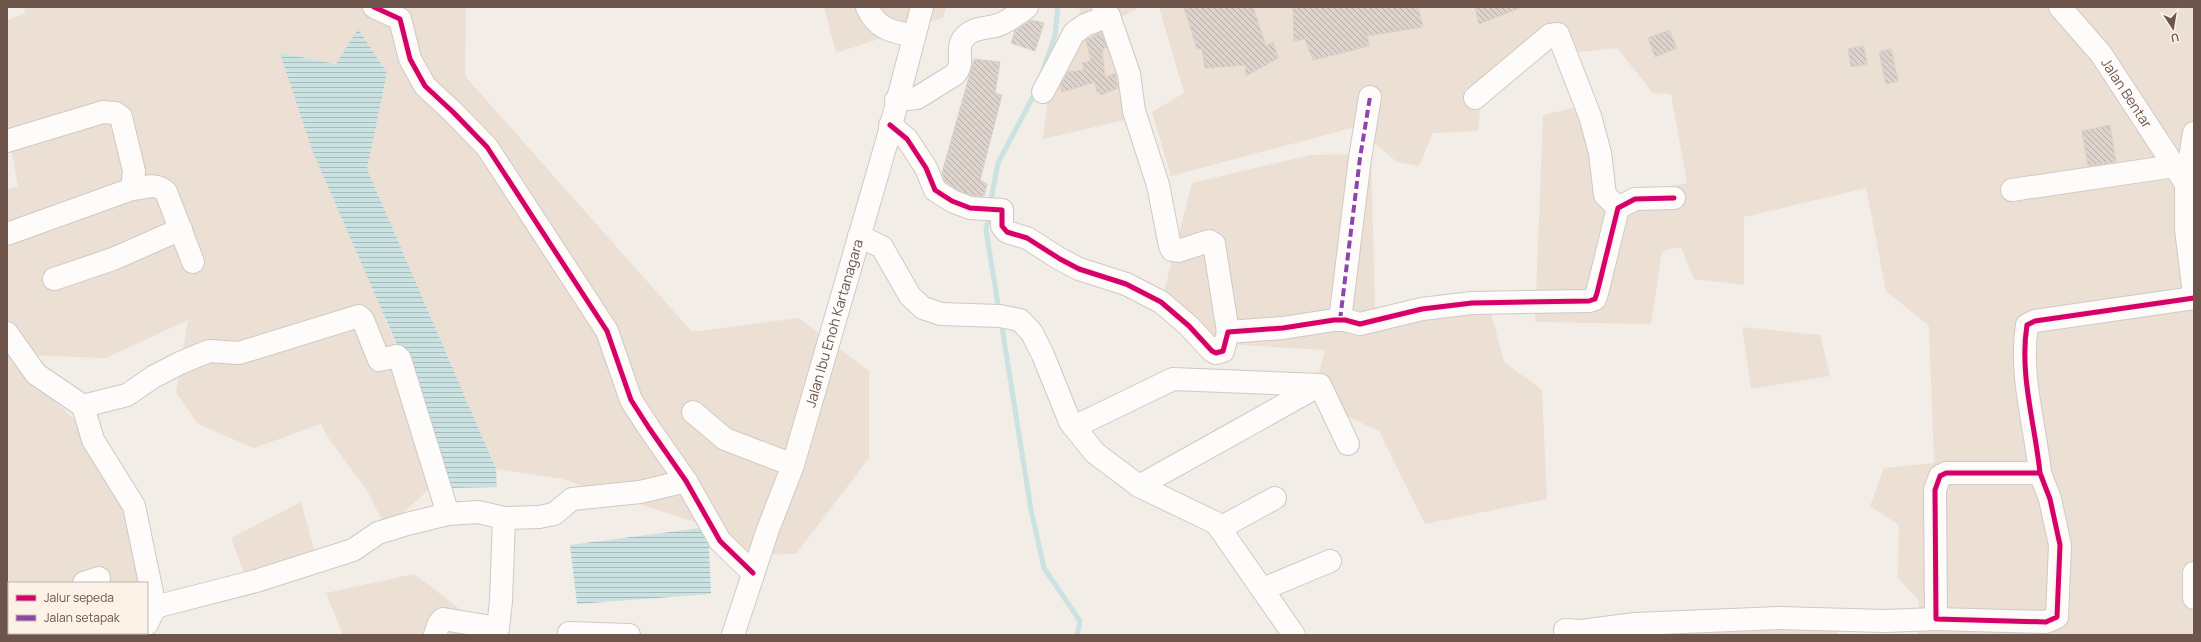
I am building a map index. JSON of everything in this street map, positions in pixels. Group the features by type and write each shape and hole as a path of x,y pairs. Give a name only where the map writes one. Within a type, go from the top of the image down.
{"street":[{"path":"374,7 400,19 410,60 425,86 453,112 486,147 607,331 631,400 686,481 720,541 753,573"},
{"path":"867,7 873,19 881,27 887,30 914,36"},
{"name":"Jalan Ibu Enoh Kartanagara","path":"733,635 753,573 793,465 859,236 922,7"},
{"path":"896,100 917,98 954,76 959,71 961,64 958,50 962,41 968,34 999,25 1027,7"},
{"name":"Jalan Bentar","path":"2060,7 2101,54 2186,184"},
{"path":"890,125 907,139 926,168 935,190 952,201 970,208 993,209 1007,232 1028,238 1060,260 1080,269 1126,284 1161,302 1189,326 1212,351 1216,353 1223,350 1228,332 1214,244 1209,241 1178,251 1172,250 1170,246 1158,186 1144,136 1134,111 1129,74 1106,12 1074,33 1043,92"},
{"path":"1476,98 1550,35 1558,34 1592,124 1600,153 1605,195 1618,208"},
{"path":"1340,320 1360,158 1370,97"},
{"path":"7,141 103,112 115,113 121,117 134,171 132,189"},
{"path":"2194,133 2186,184 2186,229 2194,294"},
{"path":"2012,190 2174,166"},
{"path":"7,234 132,189 145,188 153,185 161,187 166,192 193,262"},
{"path":"1228,332 1283,328 1340,320 1366,323 1422,309 1472,303 1589,301 1595,299 1618,208 1635,199 1674,198"},
{"path":"54,279 114,259 181,230"},
{"path":"859,236 882,247 910,296 923,308 941,314 1010,317 1020,320 1032,333 1074,427 1095,453 1139,486 1216,523 1294,635"},
{"path":"1564,630 1581,631 1635,624 1779,618 1835,627 2046,622 2057,617 2060,545 2050,499 2040,473 2037,439 2030,410 2024,352 2027,325 2035,321 2194,298"},
{"path":"83,406 127,395 153,377 180,363 210,351 239,353 359,316 363,320 379,360 396,356 400,359 448,514"},
{"path":"7,333 36,374 83,406 93,440 134,506 146,582"},
{"path":"1074,427 1173,379 1320,385"},
{"path":"1320,385 1348,444"},
{"path":"1139,486 1320,385"},
{"path":"693,412 725,438 793,465"},
{"path":"1931,625 1935,490 1940,476 1946,473 2040,473"},
{"path":"148,596 151,615 353,550 378,533 407,524 448,514 478,512 504,518 539,517 554,514 572,499 640,492 686,481"},
{"path":"1220,528 1275,498"},
{"path":"435,635 439,623 443,619 498,628 501,601 504,518"},
{"path":"1263,589 1330,561"},
{"path":"2194,573 2194,596"},
{"path":"569,635 569,633 629,635"}],"shaded area":[{"path":"24,7 466,7 465,76 692,332 799,318 869,371 869,458 796,554 728,556 701,524 562,479 496,469 367,169 387,74 281,53 446,474 386,528 366,489 327,436 321,424 254,448 198,424 176,392 188,320 106,358 24,355 44,391 94,438 161,605 150,635 7,635 7,189 18,186 7,126 7,20 25,14"},
{"path":"824,7 946,7 943,18 836,53"},
{"path":"1080,7 1140,7 1110,23 1133,118 1043,139 1049,87 1079,20"},
{"path":"1159,7 2194,7 2194,635 1918,635 1919,601 1898,578 1899,525 1870,506 1884,468 1934,463 1929,326 1886,291 1866,188 1744,217 1744,285 1694,279 1681,247 1662,251 1651,324 1535,322 1543,115 1591,104 1613,198 1687,183 1671,94 1653,93 1617,48 1561,54 1552,45 1481,102 1478,131 1433,133 1419,166 1397,162 1355,127 1171,176 1152,112 1184,93"},
{"path":"1371,154 1375,308 1486,294 1504,362 1542,390 1547,499 1425,524 1379,431 1312,400 1325,350 1207,343 1159,311 1192,183 1310,155"},
{"path":"1742,327 1820,335 1830,376 1751,389"},
{"path":"301,502 319,568 252,594 231,538"},
{"path":"414,574 494,635 343,635 326,593"},
{"path":"1838,624 1838,635 1689,635 1689,632"}],"water":[{"path":"358,29 387,73 367,169 496,469 497,487 451,488 394,338 312,150 280,53 336,64"},
{"path":"708,527 711,594 577,604 570,545"}],"building":[{"path":"1184,7 1253,7 1266,46 1273,42 1278,58 1246,76 1245,65 1205,68 1202,49 1197,49"},
{"path":"1293,7 1418,7 1423,27 1367,36 1369,46 1313,60 1305,39 1294,41"},
{"path":"1475,7 1519,7 1520,8 1479,24"},
{"path":"1031,20 1044,23 1035,51 1011,43 1015,31"},
{"path":"1669,30 1677,48 1655,57 1648,38"},
{"path":"1101,32 1107,47 1102,50 1105,78 1115,73 1118,88 1101,95 1099,91 1097,92 1095,82 1062,92 1060,86 1068,72 1084,70 1082,63 1091,61 1086,40"},
{"path":"1864,46 1867,64 1851,67 1848,49"},
{"path":"1891,49 1898,81 1886,84 1879,52"},
{"path":"974,59 1000,62 995,93 1002,95 980,180 987,184 984,196 973,196 958,190 945,182 942,173"},
{"path":"2110,125 2116,162 2088,166 2082,131"}],"waterway":[{"path":"1043,70 1055,36 1058,7"},
{"path":"990,205 998,163 1036,91"},
{"path":"989,215 986,230 999,311"},
{"path":"1001,321 1031,510 1044,568 1080,621 1077,635"}],"marked path":[{"path":"1340,320 1360,158 1370,97"}],"cycle path":[{"path":"374,7 400,19 410,59 425,86 487,147 607,331 631,400 686,481 720,541 753,573"},
{"path":"890,125 907,139 926,168 935,190 952,201 970,208 1002,210 1002,226 1007,232 1027,238 1079,269 1126,284 1161,302 1189,326 1212,351 1216,353 1223,351 1228,332 1283,328 1334,320 1345,320 1360,324 1422,309 1472,303 1589,301 1595,299 1618,208 1635,199 1674,198"},
{"path":"2040,473 2050,499 2060,545 2057,617 2046,622 1936,619 1935,490 1940,476 1946,473 2040,473 2026,380 2025,343 2027,325 2035,321 2194,298"}]}
